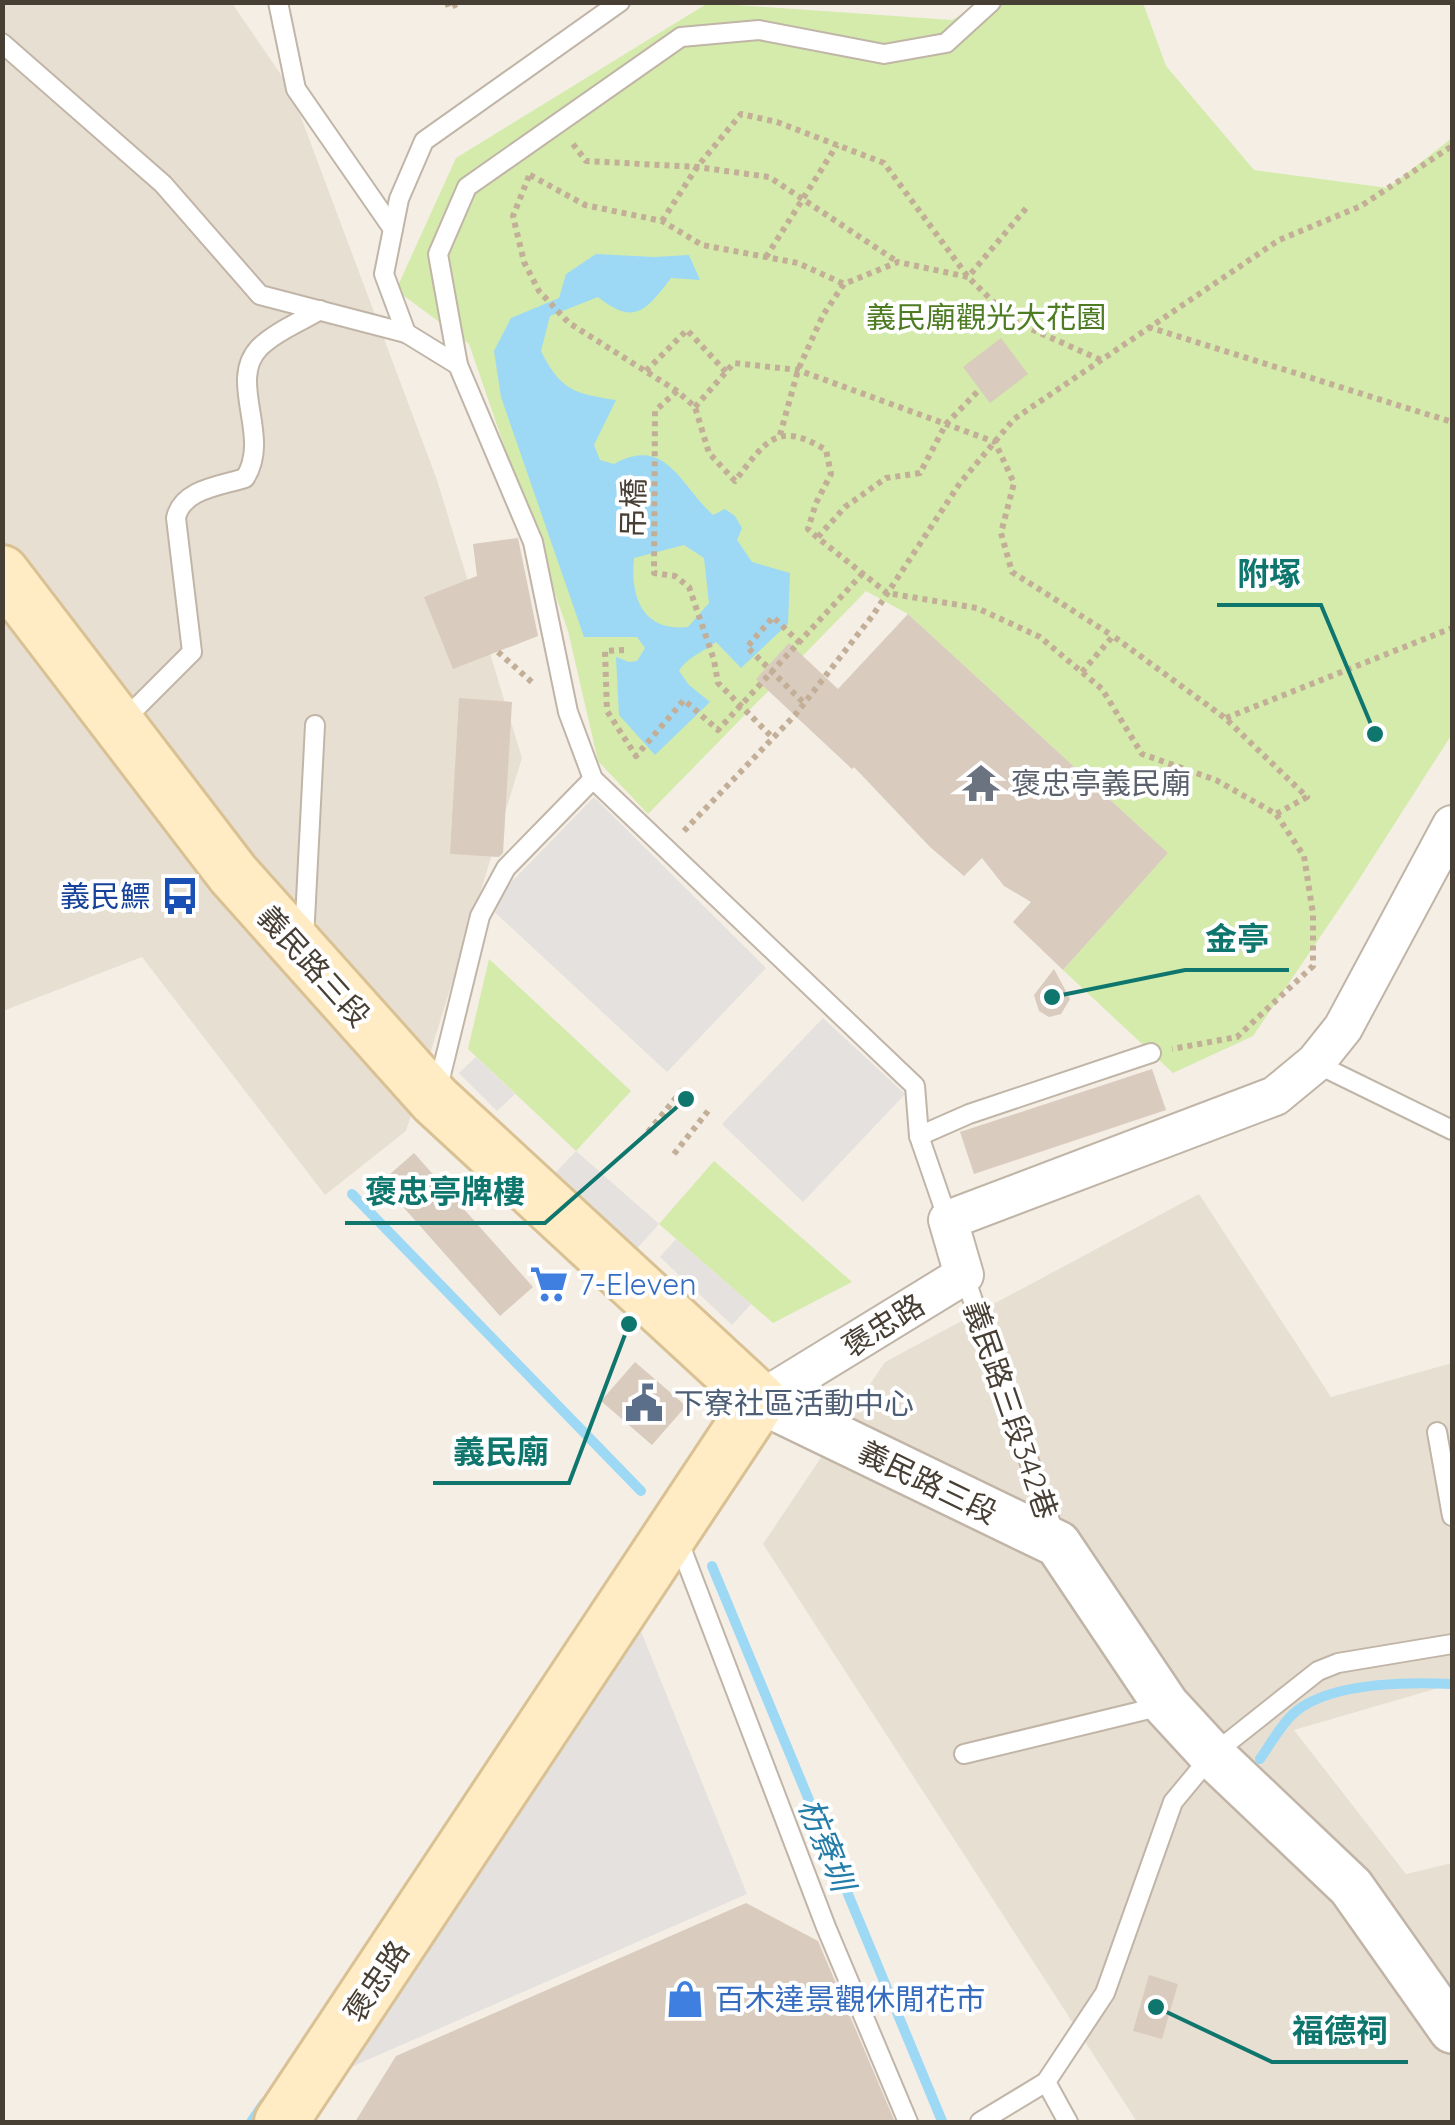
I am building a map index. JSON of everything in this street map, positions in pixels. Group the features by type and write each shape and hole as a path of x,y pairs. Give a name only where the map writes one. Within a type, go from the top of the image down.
{"main road":[{"name":"義民路三段","path":"2,572 234,874 435,1100 760,1400"},
{"name":"褒忠路","path":"281,2122 760,1400"}],"street":[{"path":"964,1276 948,1220 1275,1096 1315,1063 1343,1028 1452,825"},
{"name":"褒忠路","path":"760,1400 964,1276"},
{"name":"義民路三段","path":"760,1400 1058,1544"},
{"path":"1058,1544 1166,1705 1212,1755 1351,1887 1452,2030"}],"lane":[{"path":"278,2 296,89 393,229"},
{"path":"406,333 384,274 399,199 424,140 620,2"},
{"path":"948,1220 919,1136 915,1086 594,778 568,712 533,542 458,365 438,254 467,187 680,37 760,30 884,54 946,44 991,2"},
{"path":"2,43 163,184 260,295 406,333 458,365"},
{"path":"119,725 192,652 176,518 179,504 188,497 246,478 256,450 246,375 250,359 263,344 320,310"},
{"path":"303,954 315,725"},
{"path":"435,1100 480,916 506,868 594,778"},
{"path":"919,1136 968,1114 1151,1053"},
{"path":"1315,1063 1452,1130"},
{"name":"義民路三段342巷","path":"964,1276 1058,1544"},
{"path":"1437,1432 1452,1516"},
{"path":"674,1531 826,1928 908,2122"},
{"path":"980,2122 1046,2082 1105,1994 1173,1802 1212,1755 1318,1671 1338,1662 1452,1644"},
{"path":"964,1754 1166,1705"},
{"path":"1046,2082 1068,2122"}],"path":[{"path":"447,2 448,8 461,2"},
{"path":"662,221 697,167 741,114 777,122 884,163 968,277 1013,321 1102,360"},
{"path":"568,138 586,162 697,167 770,177 898,262 968,277"},
{"path":"766,257 838,145"},
{"path":"665,849 804,702 887,593 960,483 1014,419 1279,240 1361,206 1452,146"},
{"path":"542,162 530,175 513,216 524,262 538,291 569,324 678,391 695,407 709,454 735,480 758,452 780,435 798,370 823,315 844,284 898,262"},
{"path":"530,175 585,205 662,221 702,245 798,263 844,284"},
{"path":"968,277 1028,206"},
{"path":"1147,326 1452,422"},
{"path":"646,371 687,330 726,372"},
{"path":"695,407 734,362 798,370 995,442 1014,483 1001,533 1012,572 1113,636 1225,718 1306,797 1276,814"},
{"path":"818,538 845,507 886,478 920,472 946,424 980,388"},
{"name":"吊橋","path":"678,391 655,411 654,573 675,576 689,587 718,682 741,706"},
{"path":"780,435 802,436 826,450 831,474 808,529 862,574 887,593 977,608 1040,637 1102,689 1142,754 1216,780 1276,814 1304,856 1313,914 1313,966 1236,1036 1151,1053"},
{"path":"624,650 605,651 606,712 636,756 684,700 718,730 862,574"},
{"path":"800,643 774,617 747,647 804,702"},
{"path":"1225,718 1452,628"},
{"path":"1082,672 1113,636"},
{"path":"741,706 773,738"},
{"path":"648,1132 684,1088"},
{"path":"674,1154 708,1110"}],"shaded area":[{"path":"3,3 232,3 290,88 437,480 522,758 406,1131 325,1195 142,957 3,1011"},
{"path":"594,797 766,968 667,1072 488,906"},
{"path":"823,1018 905,1094 803,1202 722,1124"},
{"path":"476,1057 515,1094 497,1111 459,1073"},
{"path":"576,1151 659,1224 623,1264 542,1187"},
{"path":"1199,1194 1331,1397 1452,1363 1452,1684 1294,1730 1406,1874 1452,1863 1452,2122 1137,2122 763,1544 885,1362"},
{"path":"676,1239 751,1304 732,1325 660,1257"},
{"path":"640,1629 747,1894 351,2067"}],"green space":[{"name":"義民廟觀光大花園","path":"708,3 952,20 982,3 1143,3 1166,66 1254,170 1388,188 1452,138 1452,734 1253,1036 1173,1073 1063,970 1168,853 908,614 866,591 648,814 598,761 568,631 469,344 396,290 456,158"},
{"path":"489,959 631,1091 576,1151 468,1049"},
{"path":"714,1161 852,1282 773,1323 659,1224"}],"water":[{"path":"596,254 689,255 700,280 671,278 639,311 621,311 598,297 550,316 541,351 555,374 570,388 616,400 594,445 600,460 614,464 632,457 659,459 671,467 713,515 725,509 735,516 742,528 737,540 752,562 790,573 788,624 741,668 716,642 682,666 679,671 689,685 710,702 655,755 619,715 616,657 637,661 645,648 637,637 584,637 501,397 494,351 511,318 559,298 566,274","holes":["684,545 704,558 709,603 688,627 660,624 642,609 634,586 634,558"]}],"building":[{"path":"1001,338 1028,374 990,403 963,367"},
{"path":"518,538 538,636 453,669 424,597 477,576 473,544"},
{"path":"908,614 1168,853 1063,970 1013,922 1031,902 1004,886 982,858 964,876 930,847 854,767 756,679 789,643 838,689"},
{"path":"459,698 512,702 503,853 499,857 450,854"},
{"path":"1054,969 1070,999 1061,1014 1049,1017 1039,1011 1034,995"},
{"path":"1152,1069 1166,1110 974,1174 960,1132"},
{"path":"414,1153 533,1287 500,1316 381,1182"},
{"name":"下寮社區活動中心","path":"635,1362 686,1406 652,1445 601,1401"},
{"name":"百木達景觀休閒花市","path":"746,1903 818,1941 895,2122 355,2122 396,2056"},
{"path":"1149,1975 1178,1984 1162,2039 1133,2031"}],"waterway":[{"name":"枋寮圳","path":"352,1194 641,1491"},
{"name":"枋寮圳","path":"712,1566 942,2121"},
{"path":"1260,1759 1279,1730 1308,1703 1369,1686 1452,1684"},
{"path":"251,2122 264,2103"}],"place":[{"name":"附塚","path":"1375,734"},
{"name":"褒忠亭義民廟","path":"981,783"},
{"name":"義民鰾","path":"180,896"},
{"name":"金亭","path":"1052,997"},
{"name":"褒忠亭牌樓","path":"686,1099"},
{"name":"7-Eleven","path":"549,1284"},
{"name":"義民廟","path":"629,1324"},
{"name":"下寮社區活動中心","path":"644,1403"},
{"name":"百木達景觀休閒花市","path":"685,1999"},
{"name":"福德祠","path":"1156,2007"}]}
